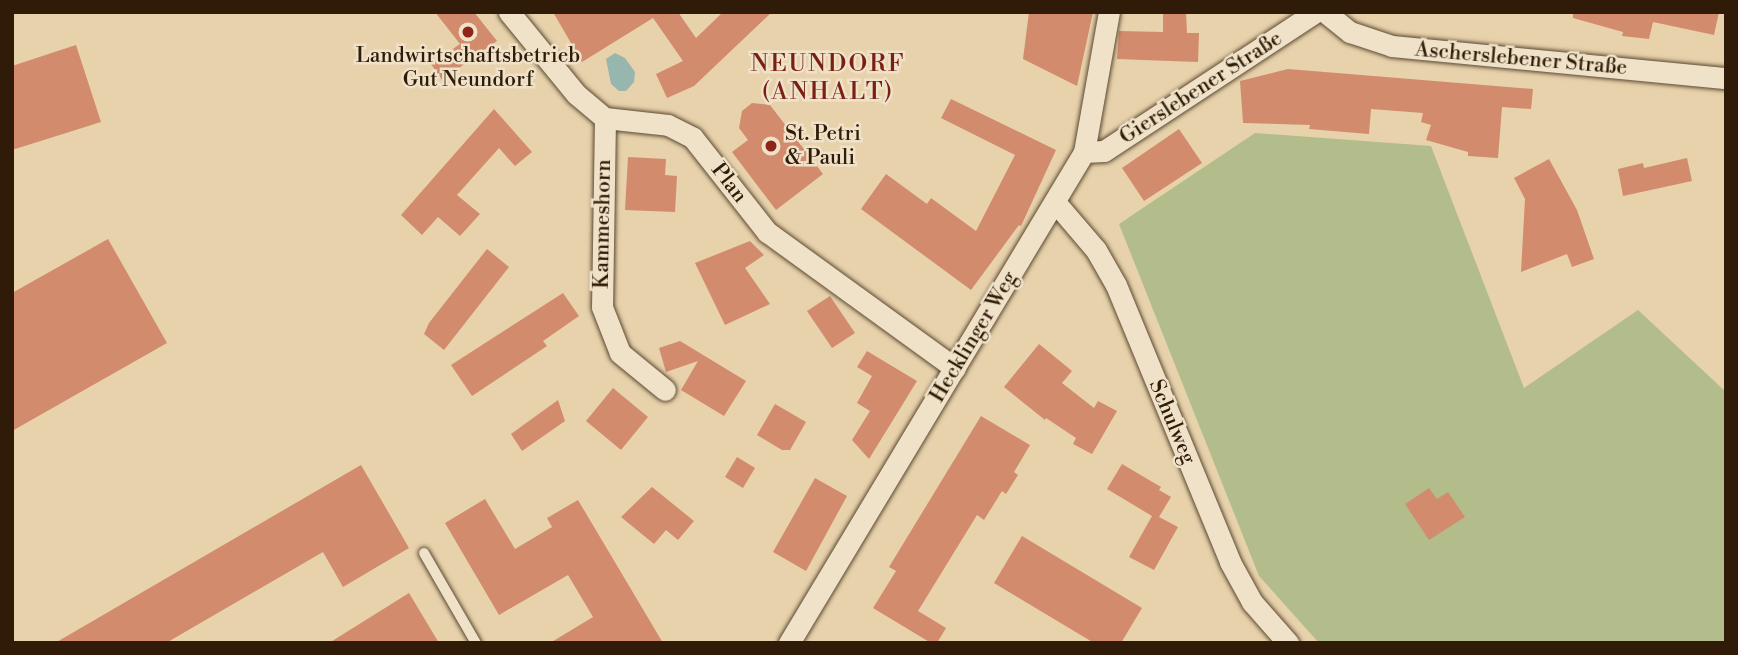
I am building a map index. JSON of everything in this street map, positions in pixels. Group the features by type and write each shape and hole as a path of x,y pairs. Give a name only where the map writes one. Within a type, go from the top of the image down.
{"street":[{"path":"509,12 576,94 605,118"},
{"name":"Hecklinger Weg","path":"789,643 1084,152 1109,12"},
{"name":"Gierslebener Straße","path":"1084,152 1104,151 1316,12"},
{"name":"Ascherslebener Straße","path":"1325,12 1350,32 1392,46 1726,78"},
{"name":"Plan","path":"605,118 668,125 693,138 767,232 955,368"},
{"name":"Kammeshorn","path":"605,118 602,307 620,353 665,390"},
{"name":"Schulweg","path":"1055,202 1090,241 1116,285 1230,562 1252,601 1288,643"}],"lane":[{"path":"424,553 476,643"}],"green space":[{"path":"1255,133 1431,146 1524,388 1638,310 1726,392 1726,643 1319,643 1259,576 1119,224"}],"water":[{"path":"615,53 625,58 635,72 634,82 626,91 619,91 611,84 606,59"}],"building":[{"path":"435,12 474,12 497,41 442,80 431,64 460,44"},
{"path":"553,12 678,12 696,38 723,12 772,12 694,86 667,98 656,74 683,61 653,18 582,62"},
{"path":"1029,12 1093,12 1077,86 1023,59"},
{"path":"1163,12 1186,12 1187,33 1199,33 1198,62 1117,59 1119,31 1163,32"},
{"path":"1573,12 1719,12 1714,35 1653,22 1649,39 1622,36 1623,32 1573,18"},
{"path":"76,45 101,122 12,150 12,66"},
{"path":"1288,69 1533,89 1531,109 1502,107 1498,158 1468,156 1468,152 1426,140 1431,125 1421,122 1423,113 1371,109 1369,134 1309,129 1310,125 1243,123 1240,81"},
{"path":"951,99 1056,150 1021,226 1019,225 971,290 861,209 886,174 927,204 931,198 976,231 1015,155 941,118"},
{"name":"St. Petri & Pauli","path":"752,103 770,105 823,174 776,210 732,152 748,140 739,128 742,111"},
{"path":"494,109 532,152 515,166 499,148 457,195 480,214 460,236 438,217 422,235 401,215"},
{"path":"1179,129 1202,163 1144,201 1122,168"},
{"path":"628,157 666,159 665,175 677,176 675,212 625,210"},
{"path":"1687,158 1692,181 1623,196 1618,169 1643,163 1644,168"},
{"path":"1549,159 1577,210 1594,259 1572,267 1567,254 1521,272 1525,199 1514,178"},
{"path":"108,239 167,343 12,431 12,293"},
{"path":"750,241 764,255 745,268 770,304 725,325 695,263"},
{"path":"487,249 509,267 444,350 424,334 429,323"},
{"path":"563,293 579,316 543,341 547,346 472,396 451,365"},
{"path":"830,296 855,333 832,348 807,311"},
{"path":"680,341 746,381 724,416 681,390 698,361 666,372 659,348"},
{"path":"1039,344 1072,371 1062,383 1094,408 1098,401 1117,411 1092,454 1073,444 1076,438 1046,418 1045,420 1004,387"},
{"path":"867,351 917,381 869,459 852,440 870,411 857,403 872,376 857,367"},
{"path":"613,388 648,417 621,450 586,421"},
{"path":"558,400 565,421 522,451 511,434"},
{"path":"775,404 806,422 790,450 782,450 757,435"},
{"path":"981,416 1030,445 1014,472 1018,475 1006,494 1002,491 984,520 977,515 918,611 946,628 937,643 931,643 873,608 896,571 889,567"},
{"path":"737,457 755,468 743,488 725,477"},
{"path":"1122,464 1161,487 1159,490 1171,497 1159,517 1178,527 1154,570 1129,557 1152,516 1107,489"},
{"path":"361,465 409,548 343,587 323,552 166,643 55,643"},
{"path":"815,478 847,496 806,571 773,552"},
{"path":"652,487 694,521 678,540 666,530 654,544 621,517"},
{"path":"1429,488 1437,499 1448,492 1465,517 1429,540 1405,504"},
{"path":"485,499 515,549 552,527 547,518 578,500 663,643 550,643 593,617 568,575 499,615 445,523"},
{"path":"1022,536 1142,608 1121,643 1094,643 994,583"},
{"path":"409,593 439,643 329,643"}],"place":[{"name":"Landwirtschaftsbetrieb Gut Neundorf","path":"468,32"},
{"name":"St. Petri & Pauli","path":"771,146"}],"district":[{"name":"NEUNDORF (ANHALT)","path":"828,79"}]}
